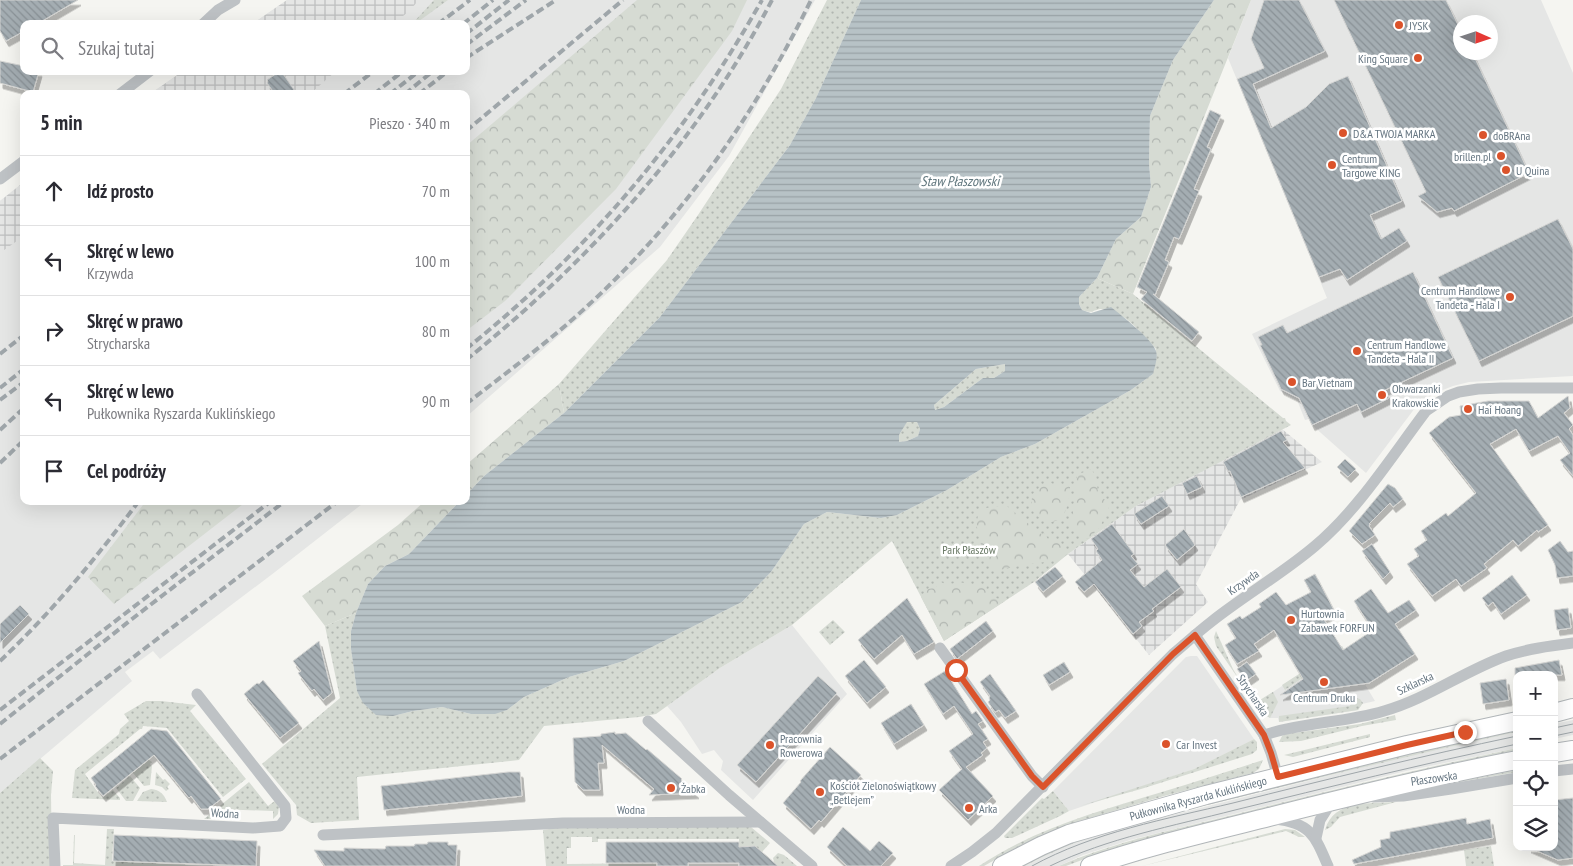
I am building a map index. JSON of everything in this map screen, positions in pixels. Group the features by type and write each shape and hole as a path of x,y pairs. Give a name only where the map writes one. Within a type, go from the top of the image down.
{"main road":[{"path":"1558,712 1573,708"},
{"name":"Pułkownika Ryszarda Kuklińskiego","path":"1002,866 1069,834 1206,795 1407,745 1513,722"},
{"path":"1558,752 1573,750"},
{"path":"1090,866 1154,846 1332,801 1445,774 1513,761"}],"street":[{"path":"207,20 218,10 235,0"},
{"path":"125,90 145,75"},
{"path":"0,179 20,164"},
{"name":"Krzywda","path":"951,866 966,857 996,833 1173,654 1211,622 1293,564 1331,532 1356,504 1426,411 1439,401 1459,392 1478,389 1573,388"},
{"name":"Strycharska","path":"1195,635 1264,735 1278,777"},
{"name":"Szklarska","path":"1264,735 1287,728 1365,716 1384,711 1408,702 1504,656 1531,649 1573,643"},
{"path":"940,648 1032,776 1043,787"},
{"name":"Wodna","path":"55,866 53,818 253,828 280,826 286,818 285,806 197,694"},
{"path":"648,721 812,866"},
{"path":"1558,771 1573,769"},
{"name":"Płaszowska","path":"1354,796 1378,798 1403,796 1513,779"},
{"path":"1316,838 1320,820 1332,801"},
{"path":"1266,818 1298,824 1307,830 1316,838 1328,866"},
{"name":"Wodna","path":"323,835 563,823 760,822"}],"shaded area":[{"path":"287,0 815,0 729,156 660,247 470,413 470,90 156,90 177,75 470,75 470,20 258,20"},
{"path":"287,0 419,0 398,20 258,20"},
{"path":"1251,0 1541,0 1573,73 1573,376 1469,382 1435,393 1418,404 1366,473 1312,425 1309,419 1305,420 1297,400 1280,391 1252,334 1327,298 1228,58"},
{"path":"177,75 331,75 315,90 156,90"},
{"path":"20,185 20,505 361,505 160,659 153,651 125,672 132,681 0,793 0,201"},
{"path":"20,185 20,239 0,253 0,201"},
{"path":"1282,429 1322,462 1240,500 1196,584 1208,602 1149,655 1068,554 1136,506"},
{"path":"792,625 847,694 753,800 721,770 723,761 714,750 702,754 681,722 667,706 720,668"},
{"path":"1342,646 1375,701 1362,704 1358,710 1279,722 1278,718 1270,718 1255,704"},
{"path":"1197,656 1254,739 1194,769 1069,811 1053,791 1186,657"},
{"path":"1573,720 1573,735 1558,738 1558,723"},
{"path":"1513,733 1513,749 1406,771 1130,840 1083,855 1059,866 1025,866 1064,846 1117,829 1415,754"}],"green space":[{"path":"434,0 448,0 420,20 416,20"},
{"path":"637,0 747,0 732,31 616,189 505,301 470,328 470,143"},
{"path":"827,0 861,0 816,98 790,145 660,317 564,413 559,384 667,260 781,89"},
{"path":"1214,0 1251,0 1133,294 1097,278 1116,239 1141,217 1151,187 1149,163 1150,116 1173,60"},
{"name":"Park Płaszów","path":"1097,278 1133,294 1285,418 1291,425 1136,506 1068,554 1034,582 944,641 892,541 792,625 720,668 656,714 544,726 519,760 357,777 359,820 311,823 297,815 296,805 262,764 340,698 325,626 356,613 351,631 351,649 357,691 393,716 442,707 471,714 507,710 524,697 569,677 624,661 742,602 771,572 804,524 827,512 881,518 897,515 947,490 1001,457 1035,444 1131,390 1153,374 1156,349 1132,323 1117,313 1101,309 1091,312 1082,310 1079,304 1079,297"},
{"path":"1005,364 1005,371 994,378 983,378 944,407 935,410 934,405 976,369"},
{"path":"559,384 564,413 484,476 470,491 470,462"},
{"path":"907,421 917,422 920,429 918,436 899,442 899,435"},
{"path":"1091,469 1096,476 1098,493 1110,505 1100,527 1088,539 1081,536 1068,524 1072,519 1077,475"},
{"path":"1051,483 1068,486 1070,490 1068,505 1063,515 1056,521 1048,522 1034,513 1032,496 1040,487"},
{"path":"143,505 242,505 114,604 88,577"},
{"path":"420,505 456,505 409,554 385,566 368,584 356,613 325,626 302,596 398,525"},
{"path":"1007,506 1041,534 1044,533 1048,539 1055,540 1068,554 1060,560 997,570 990,567 981,546 977,520 979,514 984,509"},
{"path":"941,582 947,585 959,582 970,586 987,585 987,592 993,597 1005,601 944,641 921,597 927,589 935,588"},
{"path":"833,620 845,632 830,645 819,632"},
{"path":"1216,631 1242,684 1216,646 1214,637"},
{"path":"1342,646 1363,683 1339,653 1285,690 1282,685"},
{"path":"1273,692 1278,702 1270,718 1255,703"},
{"path":"1355,698 1360,699 1363,703 1358,710 1279,722 1279,716 1350,706"},
{"path":"146,701 196,705 190,711 246,779 223,797 167,728 143,726 142,729 85,774 102,798 113,790 120,800 72,798 75,770 119,734 120,729 129,721 124,714"},
{"path":"1395,715 1396,720 1301,741 1279,742 1282,736 1286,734 1360,724"},
{"path":"1513,731 1513,733 1185,810 1130,825 1076,843 1050,853 1025,866 1020,866 1068,845 1102,833 1152,818 1361,767 1361,765"},
{"path":"1370,734 1370,737 1293,757 1284,755"},
{"path":"1254,739 1257,742 1257,750 1252,754 1080,806 1194,769"},
{"path":"1513,749 1513,751 1181,830 1089,857 1066,866 1059,866 1102,849 1169,830"},
{"path":"40,758 53,771 51,795 52,866 0,866 0,793"},
{"path":"149,760 152,762 150,764 152,766 150,785 144,786 133,773"},
{"path":"1263,760 1259,769 1253,773 1164,796 1080,821 1033,840 984,866 979,866 1022,841 1068,822"},
{"path":"1513,771 1513,773 1426,788"},
{"path":"156,772 163,780 165,779 170,784 167,787 169,789 166,791 162,787 155,785"},
{"path":"130,776 140,788 133,801 126,801 116,788"},
{"path":"249,782 268,806 276,800 279,807 278,814 273,819 273,811 217,809 216,819 204,819"},
{"path":"151,789 161,793 167,802 137,801 143,792"},
{"path":"1053,791 1069,811 1012,838 1005,838 1004,836 1042,798 1044,799"},
{"path":"1396,802 1340,817 1331,827 1325,830 1336,813 1345,808 1354,805"},
{"path":"563,827 751,827 770,843 762,852 772,860 771,866 739,863 739,839 598,839 598,842 592,842 592,837 571,837 571,848 567,848 567,864 657,863 657,866 546,866 543,830"},
{"path":"107,829 114,829 112,861 202,866 63,866 73,865 74,835 74,863 105,865"},
{"path":"1285,829 1295,830 1305,837 1299,837 1286,831 1142,866"},
{"path":"1491,846 1494,866 1466,866 1464,850"},
{"path":"778,853 784,855 797,866 775,866 773,858"}],"water":[{"name":"Staw Płaszowski","path":"861,0 1214,0 1173,60 1150,116 1149,163 1151,187 1141,217 1116,239 1097,278 1079,297 1079,304 1082,310 1091,313 1111,307 1154,346 1157,354 1153,374 1131,390 1035,444 1001,457 947,490 897,515 881,518 827,512 804,524 771,572 742,602 624,661 569,677 524,697 507,710 495,714 471,714 442,707 393,716 376,715 363,703 357,691 351,649 351,631 368,584 385,566 409,554 456,505 470,505 470,491 484,476 564,413 660,317 790,145 816,98","holes":["1005,364 1005,371 994,378 983,378 944,407 935,410 934,405 976,369","907,422 917,422 920,429 918,436 899,442 899,435"]}],"building":[{"path":"0,0 78,0 44,20 20,20 20,33 6,41 0,31"},
{"name":"Centrum Targowe KING","path":"1264,0 1299,0 1325,51 1253,84 1271,128 1306,107 1329,84 1348,76 1402,201 1370,215 1381,239 1399,228 1407,241 1347,280 1340,269 1319,277 1237,79 1264,68 1251,39"},
{"path":"1334,0 1446,0 1453,15 1453,60 1476,60 1529,173 1454,211 1452,208 1437,212 1418,196 1426,192"},
{"path":"0,61 20,65 20,75 38,75 34,90 26,90 0,83"},
{"path":"274,75 284,75 294,90 272,90 267,80"},
{"path":"1210,110 1221,115 1207,147 1211,149 1194,189 1199,191 1179,239 1174,237 1165,260 1169,262 1155,295 1153,294 1199,332 1192,341 1141,299 1147,292 1137,287"},
{"name":"Centrum Handlowe Tandeta - Hala I","path":"1558,219 1573,249 1573,316 1479,361 1438,277"},
{"name":"Centrum Handlowe Tandeta - Hala II","path":"1413,272 1453,358 1385,390 1389,398 1361,412 1357,404 1312,425 1299,398 1281,389 1258,337 1283,325 1287,333"},
{"path":"1568,396 1570,408 1564,413 1573,425 1569,429 1573,435 1573,476 1560,460 1570,453 1558,436 1529,451 1516,429 1490,444 1548,525 1538,532 1537,530 1518,546 1513,540 1484,564 1487,568 1461,586 1456,579 1432,596 1407,564 1419,556 1414,549 1427,540 1421,531 1446,513 1448,516 1476,493 1429,433 1449,417 1461,415 1460,406 1488,401 1529,401 1538,418"},
{"path":"1281,431 1287,440 1283,442 1305,468 1241,497 1230,471 1228,471 1223,462"},
{"path":"1345,459 1356,469 1348,477 1337,467"},
{"path":"1197,476 1202,487 1187,494 1182,483"},
{"path":"1388,484 1395,488 1403,499 1393,507 1390,503 1369,524 1375,535 1362,544 1349,531"},
{"path":"1162,496 1169,506 1141,524 1134,514"},
{"path":"1112,524 1134,554 1131,556 1138,564 1130,570 1144,587 1167,569 1181,587 1152,609 1154,611 1139,622 1142,626 1133,634 1094,584 1084,592 1075,582 1102,560 1096,551 1098,549 1091,539"},
{"path":"1184,529 1195,545 1177,560 1165,545"},
{"path":"1560,541 1568,552 1573,551 1573,576 1557,578 1555,565 1548,550"},
{"path":"1372,544 1390,572 1383,579 1362,551"},
{"path":"1055,567 1063,576 1043,592 1035,582"},
{"path":"1315,574 1335,612 1323,618 1343,650 1373,630 1354,601 1371,589 1388,613 1409,600 1416,610 1395,624 1415,654 1369,683 1280,695 1303,679 1274,630 1254,644 1259,651 1237,664 1225,645 1236,638 1227,624 1240,616 1242,619 1261,607 1259,604 1276,592 1286,605 1311,592 1304,580"},
{"path":"1512,575 1527,595 1501,614 1493,602 1488,606 1482,598"},
{"path":"907,598 934,642 914,654 902,635 874,659 858,640"},
{"path":"20,605 29,614 0,643 0,624"},
{"path":"1568,608 1571,628 1557,630 1554,610"},
{"path":"986,621 993,631 957,659 950,649"},
{"path":"319,641 332,693 323,700 314,689 312,691 298,673 301,671 293,661"},
{"path":"864,660 886,687 867,703 845,676"},
{"path":"1559,660 1562,675 1558,675 1558,671 1515,671 1515,668"},
{"path":"1064,662 1070,672 1049,685 1043,675"},
{"path":"1247,662 1256,674 1246,681 1237,669"},
{"path":"945,671 972,714 976,711 983,721 978,724 988,739 983,742 987,748 981,753 983,755 966,767 993,796 968,820 939,790 962,769 949,751 973,734 954,706 943,714 924,684"},
{"path":"990,674 1016,711 1005,718 999,710 995,712 988,702 990,696 980,682"},
{"path":"818,676 837,693 756,782 737,765"},
{"path":"1506,679 1509,700 1483,704 1480,683"},
{"path":"263,680 299,723 280,738 244,694"},
{"path":"911,704 924,725 894,744 881,723"},
{"path":"151,729 167,731 221,799 208,809 201,809 191,796 189,798 154,755 103,796 91,778"},
{"path":"615,732 615,734 626,733 682,779 696,793 649,795 654,789 602,745 604,763 598,763 600,790 583,790 575,782 573,738 601,736 601,734"},
{"name":"Kościół Zielonoświątkowy „Betlejem”","path":"830,747 861,775 821,822 819,820 811,829 783,803"},
{"path":"520,772 522,796 384,810 381,786"},
{"path":"1573,798 1573,858 1558,860 1537,851 1558,851 1558,800"},
{"path":"1466,818 1467,824 1490,819 1493,838 1354,864 1352,860 1381,847 1380,840 1390,838 1390,832"},
{"path":"843,827 870,851 879,841 893,853 881,866 847,866 827,847"},
{"path":"114,835 257,841 256,866 113,861"},
{"path":"428,842 448,842 448,845 457,845 456,866 325,866 314,850 344,851 344,848 385,849 386,846 414,846 415,844 427,844"},
{"path":"606,842 739,842 739,847 755,846 778,866 739,866 739,863 688,863 688,866 657,866 657,863 606,863"}],"tram line":[{"path":"1558,727 1573,724"},
{"path":"1558,735 1573,732"},
{"path":"1032,866 1080,844 1156,821 1513,737"},
{"path":"1050,866 1118,840 1376,776 1513,745"}],"railway":[{"path":"443,20 470,0"},
{"path":"468,20 493,0"},
{"path":"470,31 509,0"},
{"path":"470,42 526,0"},
{"path":"470,55 556,0"},
{"path":"470,128 623,0"},
{"path":"470,346 553,272 631,189 700,99 732,51 762,0"},
{"path":"470,357 556,282 638,196 710,102 743,52 772,0"},
{"path":"470,401 534,352 573,319 610,285 677,211 708,172 736,131 788,45 811,0"},
{"path":"349,90 369,75"},
{"path":"379,90 398,75"},
{"path":"395,90 414,75"},
{"path":"410,90 428,75"},
{"path":"424,90 443,75"},
{"path":"0,354 20,338"},
{"path":"0,388 20,372"},
{"path":"0,400 20,385"},
{"path":"0,430 20,412"},
{"path":"0,463 20,444"},
{"path":"0,661 73,584 136,505"},
{"path":"0,710 266,505"},
{"path":"0,724 280,505"},
{"path":"0,759 333,505"}],"place":[{"name":"JYSK","path":"1399,25"},
{"name":"King Square","path":"1418,58"},
{"name":"D&A TWOJA MARKA","path":"1343,133"},
{"name":"doBRAna","path":"1483,135"},
{"name":"brillen.pl","path":"1501,156"},
{"name":"Centrum Targowe KING","path":"1332,165"},
{"name":"U Quina","path":"1506,170"},
{"name":"Centrum Handlowe Tandeta - Hala I","path":"1510,297"},
{"name":"Centrum Handlowe Tandeta - Hala II","path":"1357,351"},
{"name":"Bar Vietnam","path":"1292,382"},
{"name":"Obwarzanki Krakowskie","path":"1382,395"},
{"name":"Hai Hoang","path":"1468,409"},
{"name":"Hurtownia Zabawek FORFUN","path":"1291,620"},
{"name":"Centrum Druku","path":"1324,682"},
{"name":"Car Invest","path":"1166,744"},
{"name":"Pracownia Rowerowa","path":"770,745"},
{"name":"Żabka","path":"671,788"},
{"name":"Kościół Zielonoświątkowy „Betlejem”","path":"820,792"},
{"name":"Arka","path":"969,808"}],"route":[{"path":"956,670 1032,776 1043,787 1173,654 1195,635 1264,735 1278,777 1465,732"}]}
